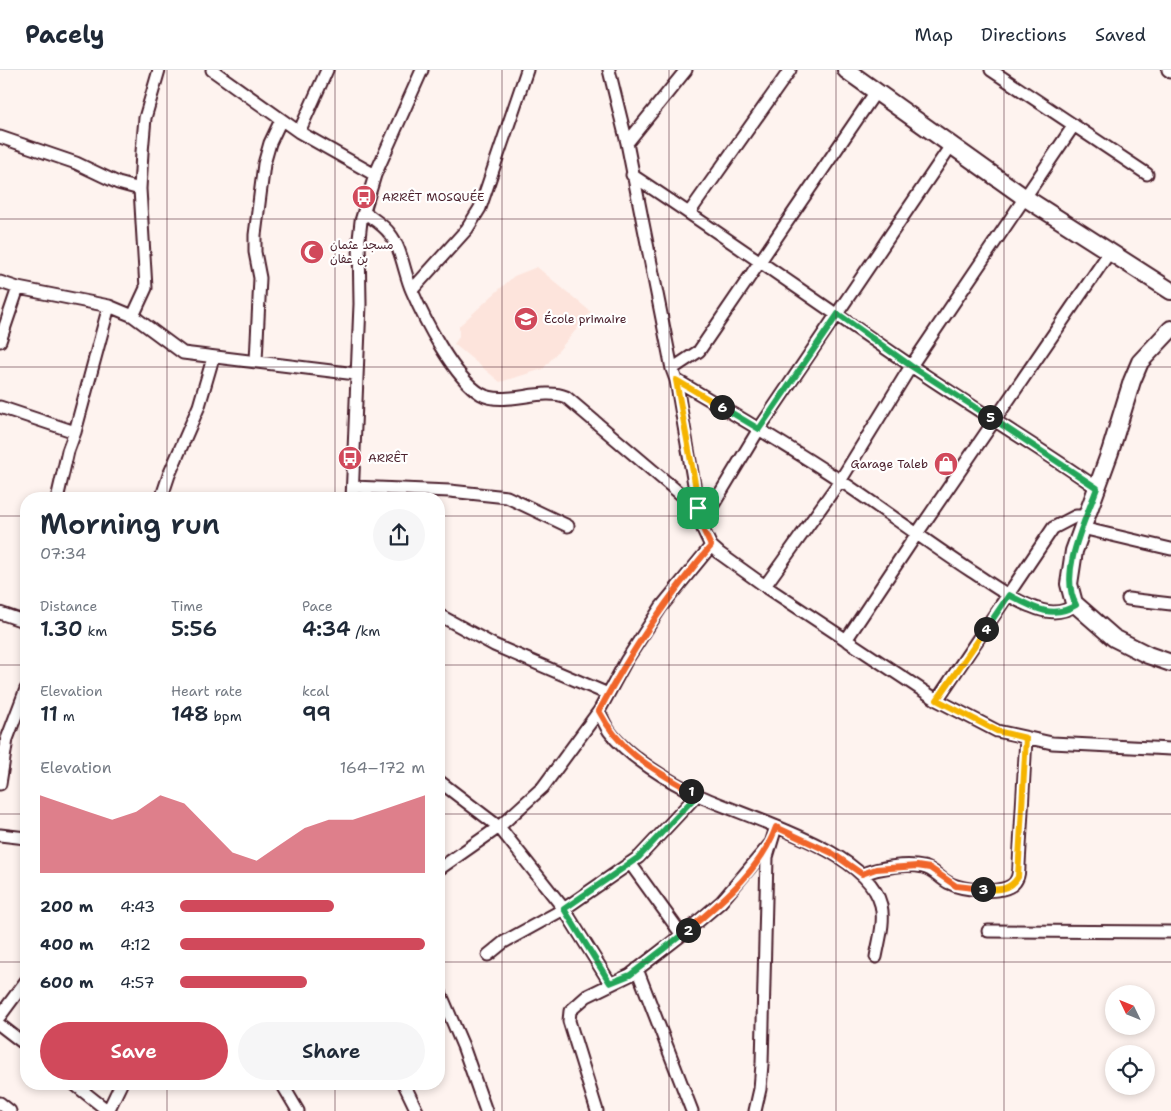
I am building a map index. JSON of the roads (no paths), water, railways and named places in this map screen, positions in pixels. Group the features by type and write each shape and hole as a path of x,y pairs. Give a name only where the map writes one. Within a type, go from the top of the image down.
{"main road":[{"path":"846,70 877,90 1024,197 1171,291"},
{"path":"1171,329 1140,362 1074,551 1069,584 1076,605 1114,638 1148,655 1171,662"}],"street":[{"path":"133,316 146,288 140,189 145,118 159,70"},
{"path":"212,70 227,74 280,120 375,175"},
{"path":"299,132 327,70"},
{"path":"353,492 360,304 359,239 364,212 375,175 422,70"},
{"path":"412,290 467,229 480,208 527,70"},
{"path":"609,70 627,143 674,375 695,483 701,525 711,546 765,586 937,700 997,731 1052,743 1171,749"},
{"path":"627,143 686,70"},
{"path":"689,213 790,70"},
{"path":"991,70 1147,174"},
{"path":"674,375 699,351 877,90"},
{"path":"256,361 260,278 255,252 255,235 264,164 270,143 280,120"},
{"path":"765,586 840,481 911,366 1074,125"},
{"path":"0,137 76,163 118,183 140,189"},
{"path":"701,525 759,429 952,144"},
{"path":"632,175 760,260 911,366 1097,488"},
{"path":"364,212 391,235 412,290 447,357 462,379 482,395 532,397 550,392 566,396 698,508"},
{"path":"846,640 1109,253"},
{"path":"0,282 18,288 109,306 133,316 183,353 356,374"},
{"path":"0,342 18,288"},
{"path":"59,492 68,451 75,432 109,306"},
{"path":"163,492 199,406 214,358"},
{"path":"674,375 840,481 916,535 1009,595 1029,606 1058,613 1076,605"},
{"path":"0,407 75,432"},
{"path":"402,492 450,491 507,497 568,526"},
{"path":"937,700 1053,528 1076,516 1085,522 1171,549"},
{"path":"445,865 498,827 543,787 599,711 626,661 661,607 711,546"},
{"path":"1128,599 1171,604"},
{"path":"0,613 20,620"},
{"path":"445,618 494,645 608,694"},
{"path":"0,784 7,740 20,705"},
{"path":"599,711 610,732 629,752 697,795 776,827 832,853 862,874 878,896 881,906 882,928 876,957"},
{"path":"862,874 876,869 917,866 930,868 950,884 963,888 999,890 1010,887 1018,877 1026,738"},
{"path":"445,786 498,827 564,909 610,983"},
{"path":"488,954 504,942 564,909 639,857 697,795"},
{"path":"755,1111 760,1088 762,1064 767,857 776,827"},
{"path":"0,835 20,837"},
{"path":"597,1111 568,1021 570,1011 578,1002 637,969 682,935 721,902 770,844"},
{"path":"630,863 682,935"},
{"path":"988,931 1171,932"},
{"path":"637,969 692,1111"},
{"path":"0,1016 20,989"},
{"path":"445,1004 463,1046 486,1111"},
{"path":"0,1024 20,1041"},
{"path":"82,1090 108,1111 118,1090"},
{"path":"286,1090 298,1111"},
{"path":"407,1090 417,1111"},
{"path":"0,1103 10,1111"}],"place":[{"name":"ARRÊT MOSQUÉE","path":"364,197"},
{"name":"مسجد عثمان بن عفان","path":"312,252"},
{"name":"École primaire","path":"526,319"},
{"name":"ARRÊT","path":"350,458"},
{"name":"Garage Taleb","path":"946,464"}]}
